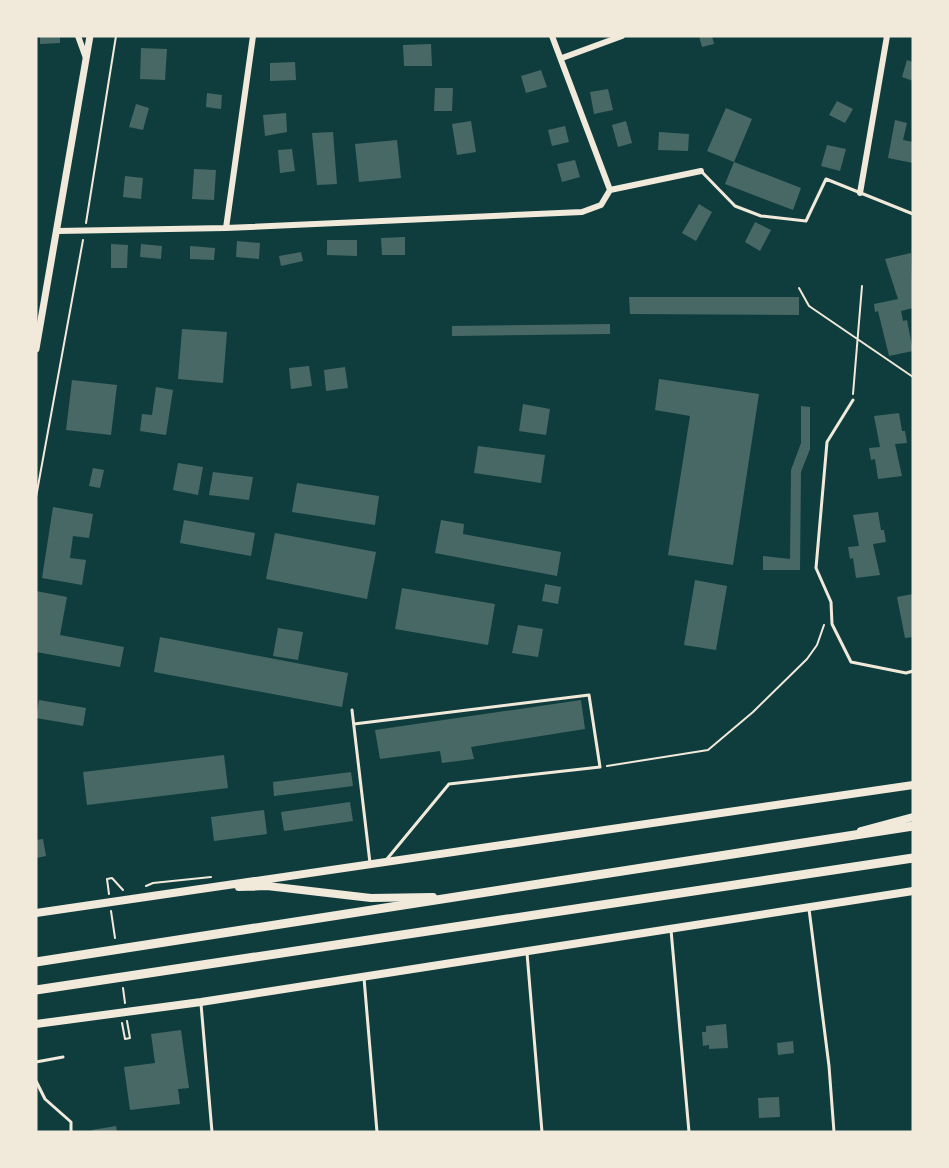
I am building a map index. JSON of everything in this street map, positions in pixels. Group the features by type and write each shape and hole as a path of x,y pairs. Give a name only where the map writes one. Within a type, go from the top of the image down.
{"highway":[{"path":"36,962 913,826"},
{"path":"36,990 913,858"}],"main road":[{"path":"36,913 913,784"},
{"path":"843,836 913,817"},
{"path":"196,888 267,886 371,898 448,897"},
{"path":"36,1024 201,1002 913,891"}],"street":[{"path":"78,36 86,58"},
{"path":"36,349 90,36"},
{"path":"226,228 254,36"},
{"path":"552,36 610,190"},
{"path":"562,58 622,36"},
{"path":"860,193 887,36"},
{"path":"57,231 226,228 582,212 601,205 610,190 701,171"}],"lane":[{"path":"701,171 735,206 761,216 806,220 826,179 913,214"},
{"path":"853,400 827,442 816,568 831,602 832,624 851,662 906,673 913,671"},
{"path":"354,724 589,695 600,767 449,784 382,862"},
{"path":"352,710 370,864"},
{"path":"809,907 829,1066 834,1132"},
{"path":"670,928 689,1132"},
{"path":"527,951 542,1132"},
{"path":"364,977 377,1132"},
{"path":"201,1002 212,1132"},
{"path":"36,1062 63,1057"},
{"path":"36,1081 45,1099 71,1122 71,1132"}],"path":[{"path":"36,497 117,36"},
{"path":"853,400 860,341 862,286"},
{"path":"799,288 809,306 913,377"},
{"path":"600,767 708,750 753,712 807,659 817,645 826,619"},
{"path":"107,879 112,878 123,890"},
{"path":"122,1022 124,1039 130,1038"}],"building":[{"path":"40,36 60,36 60,43 40,44"},
{"path":"699,36 712,36 714,44 702,47"},
{"path":"431,44 432,66 404,66 403,45"},
{"path":"141,48 167,49 165,80 140,79"},
{"path":"907,60 913,62 913,81 902,77"},
{"path":"295,62 296,80 270,81 270,63"},
{"path":"541,70 547,87 526,93 521,76"},
{"path":"435,88 453,88 452,111 434,111"},
{"path":"608,89 613,110 594,114 590,92"},
{"path":"207,93 222,95 221,109 206,107"},
{"path":"837,101 853,109 845,123 829,115"},
{"path":"136,104 149,108 143,130 129,127"},
{"path":"726,108 752,119 734,162 707,151"},
{"path":"286,113 287,132 265,136 263,115"},
{"path":"895,120 907,123 903,140 913,142 913,163 888,158"},
{"path":"471,121 476,152 457,155 452,124"},
{"path":"626,121 632,143 618,147 612,125"},
{"path":"565,126 569,142 552,146 548,130"},
{"path":"333,132 337,184 317,185 312,133"},
{"path":"659,132 689,134 688,151 658,150"},
{"path":"397,140 401,178 359,182 355,144"},
{"path":"827,145 846,149 840,171 821,166"},
{"path":"292,149 295,171 280,173 278,150"},
{"path":"575,160 580,177 562,182 557,164"},
{"path":"734,162 801,188 793,210 725,184"},
{"path":"194,169 216,170 214,200 192,199"},
{"path":"125,176 143,178 141,199 123,197"},
{"path":"699,204 712,212 696,241 682,233"},
{"path":"755,222 771,230 760,251 745,242"},
{"path":"405,237 405,255 382,255 381,238"},
{"path":"327,240 357,240 357,256 327,255"},
{"path":"237,241 260,243 259,259 236,257"},
{"path":"111,244 128,245 127,268 111,268"},
{"path":"141,244 162,246 161,259 140,257"},
{"path":"190,246 215,248 214,260 190,259"},
{"path":"301,252 303,261 281,266 279,256"},
{"path":"911,253 913,308 901,311 903,321 907,320 913,351 889,356 878,311 875,312 874,304 898,299 885,259"},
{"path":"629,297 799,297 799,315 630,314"},
{"path":"610,324 610,334 452,336 452,326"},
{"path":"182,329 227,332 223,383 178,379"},
{"path":"309,366 312,386 291,389 289,368"},
{"path":"345,367 348,388 326,391 324,370"},
{"path":"659,379 759,394 733,565 668,555 690,416 655,410"},
{"path":"72,380 117,385 111,435 66,430"},
{"path":"156,387 173,390 166,435 140,431 142,414 152,415"},
{"path":"523,404 550,409 546,435 519,431"},
{"path":"801,406 810,407 810,449 801,472 800,570 763,570 763,556 790,559 791,470 801,443"},
{"path":"899,413 907,443 895,444 902,476 878,479 875,459 871,460 869,448 880,447 874,416"},
{"path":"478,446 545,455 541,483 474,473"},
{"path":"178,463 203,467 198,495 173,490"},
{"path":"93,468 104,470 100,488 89,486"},
{"path":"213,472 253,477 249,500 209,495"},
{"path":"297,483 379,496 375,525 292,512"},
{"path":"53,507 93,514 89,538 73,536 70,558 86,560 82,585 42,578"},
{"path":"878,512 886,542 873,544 880,575 856,578 853,558 850,559 848,547 859,546 853,515"},
{"path":"184,520 255,533 251,556 180,543"},
{"path":"441,520 464,524 463,534 561,552 557,576 435,553"},
{"path":"275,533 376,552 367,599 266,579"},
{"path":"695,580 727,586 716,650 684,645"},
{"path":"545,584 561,587 558,604 542,601"},
{"path":"402,588 495,604 488,645 395,629"},
{"path":"36,591 67,597 60,635 124,647 120,667 36,652"},
{"path":"913,594 913,637 905,638 897,597"},
{"path":"518,625 543,629 538,657 512,653"},
{"path":"278,628 303,632 298,660 273,656"},
{"path":"160,637 348,673 342,707 154,672"},
{"path":"39,700 86,708 83,726 36,718"},
{"path":"581,700 585,729 471,747 474,759 442,763 440,751 380,759 375,730"},
{"path":"224,755 228,788 87,805 83,772"},
{"path":"351,772 353,786 274,796 273,782"},
{"path":"350,802 353,821 284,831 281,812"},
{"path":"264,810 267,834 214,841 211,817"},
{"path":"43,839 46,856 36,858 36,840"},
{"path":"726,1024 728,1048 709,1049 709,1045 703,1046 702,1032 706,1032 706,1026"},
{"path":"181,1030 189,1088 178,1089 180,1104 130,1110 124,1067 155,1063 151,1034"},
{"path":"793,1041 794,1053 778,1055 777,1043"},
{"path":"779,1097 780,1117 759,1118 758,1098"},
{"path":"116,1126 117,1132 92,1132 92,1130"}]}
